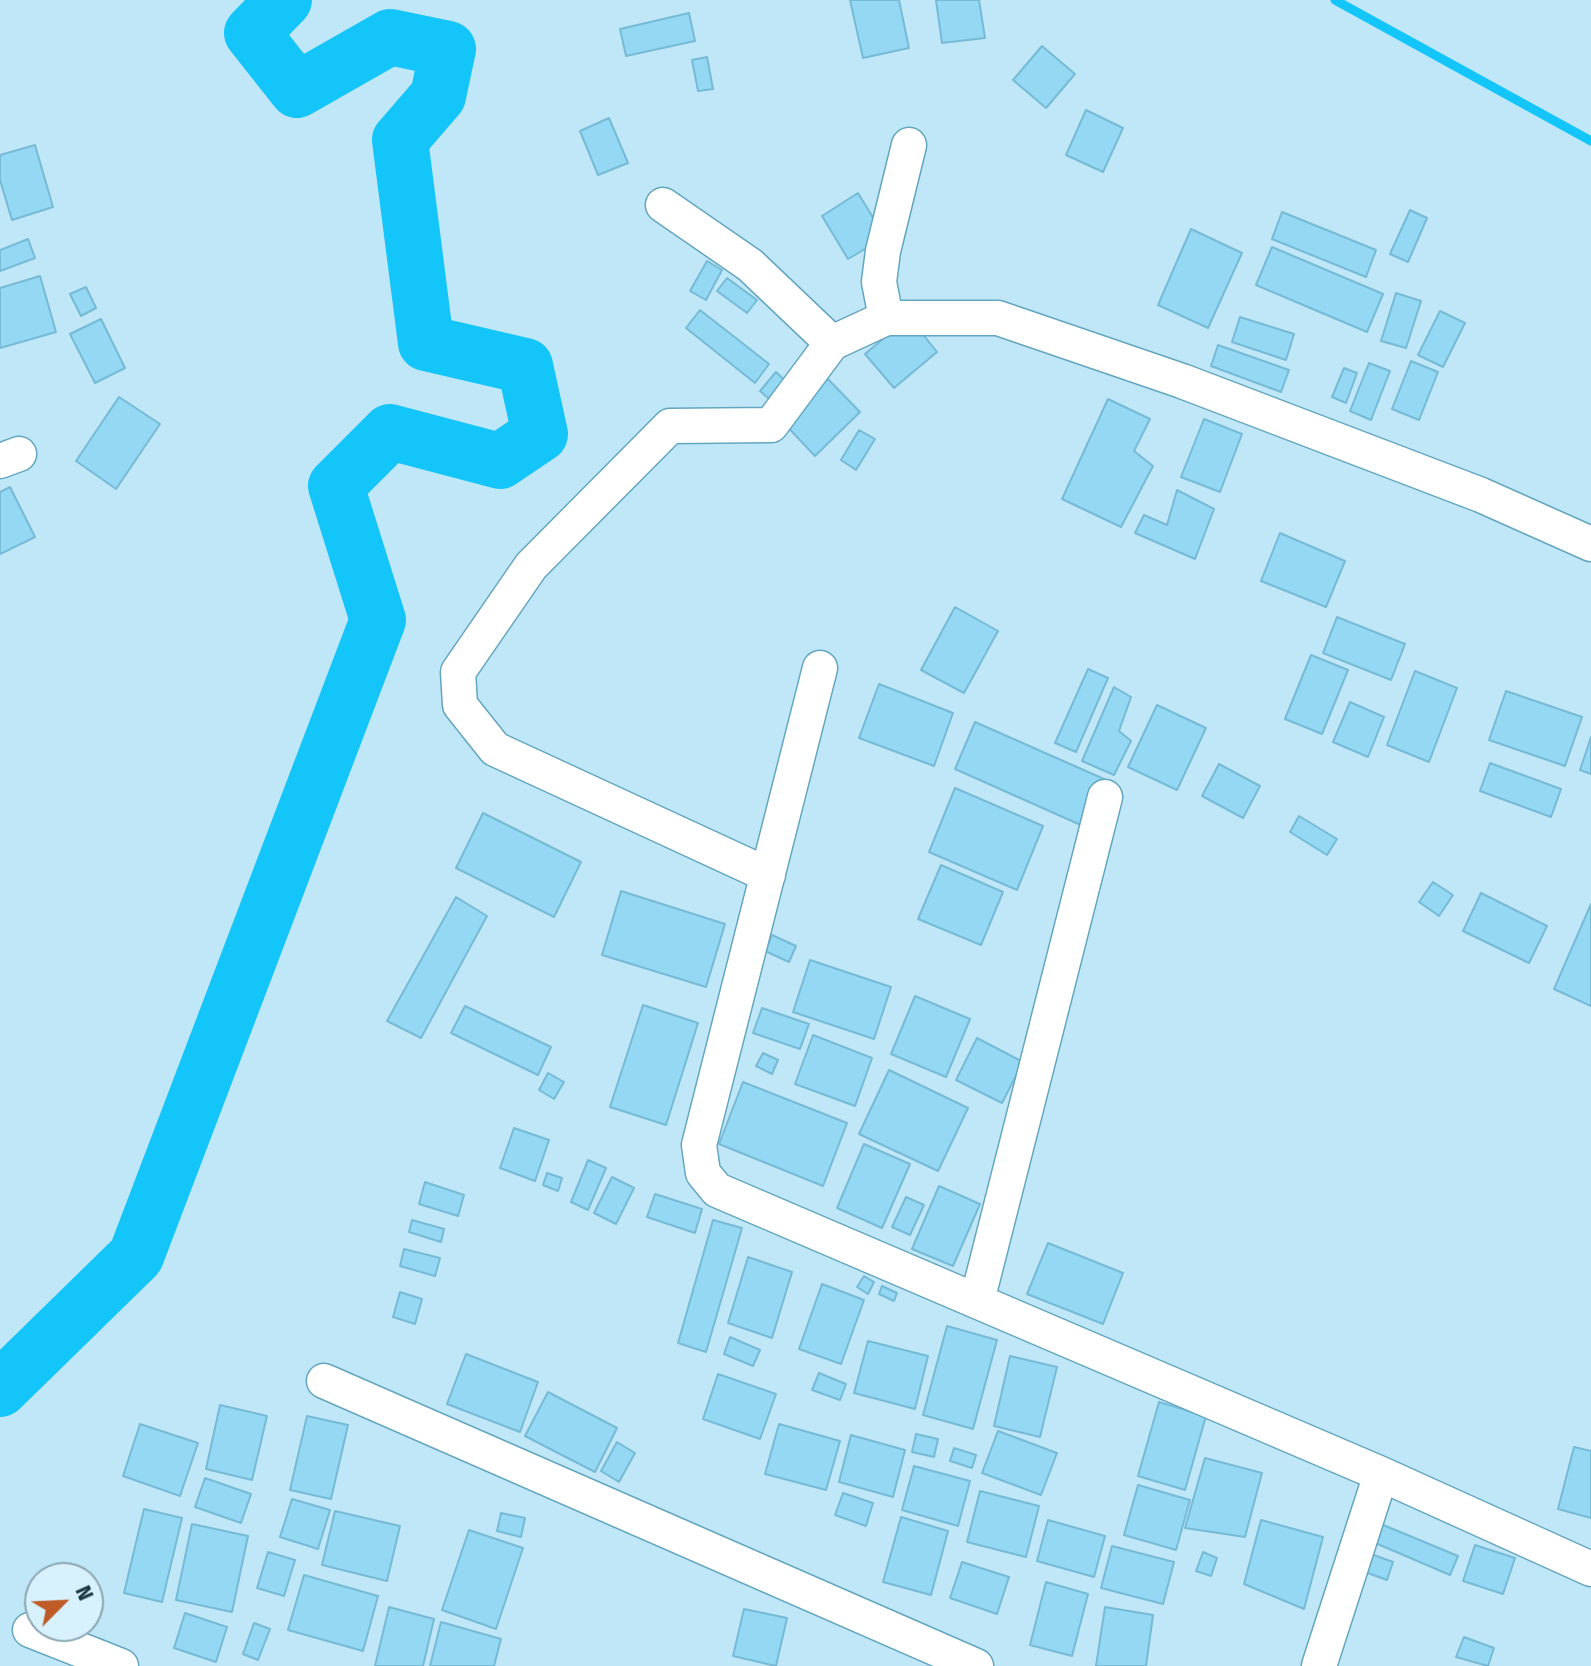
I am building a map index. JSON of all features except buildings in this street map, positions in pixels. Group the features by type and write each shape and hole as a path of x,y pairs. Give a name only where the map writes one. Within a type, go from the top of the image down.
{"street":[{"path":"886,318 879,282 883,251 909,145"},
{"path":"663,205 750,265 832,343"},
{"path":"768,875 495,749 460,705 458,672 531,566 670,426 771,425 832,343 886,318 998,318 1022,324 1466,489 1591,544"},
{"path":"820,668 699,1145 703,1173 717,1190 1381,1474 1591,1569"},
{"path":"977,1301 1105,797"},
{"path":"324,1381 976,1666"},
{"path":"1319,1666 1381,1474"},
{"path":"60,1642 121,1666"}],"waterway":[{"path":"0,1389 136,1256 378,620 336,486 390,432 500,461 540,434 525,366 426,343 400,140 438,96 448,49 390,37 297,90 252,33 284,0"},
{"path":"1335,0 1591,141"}]}
